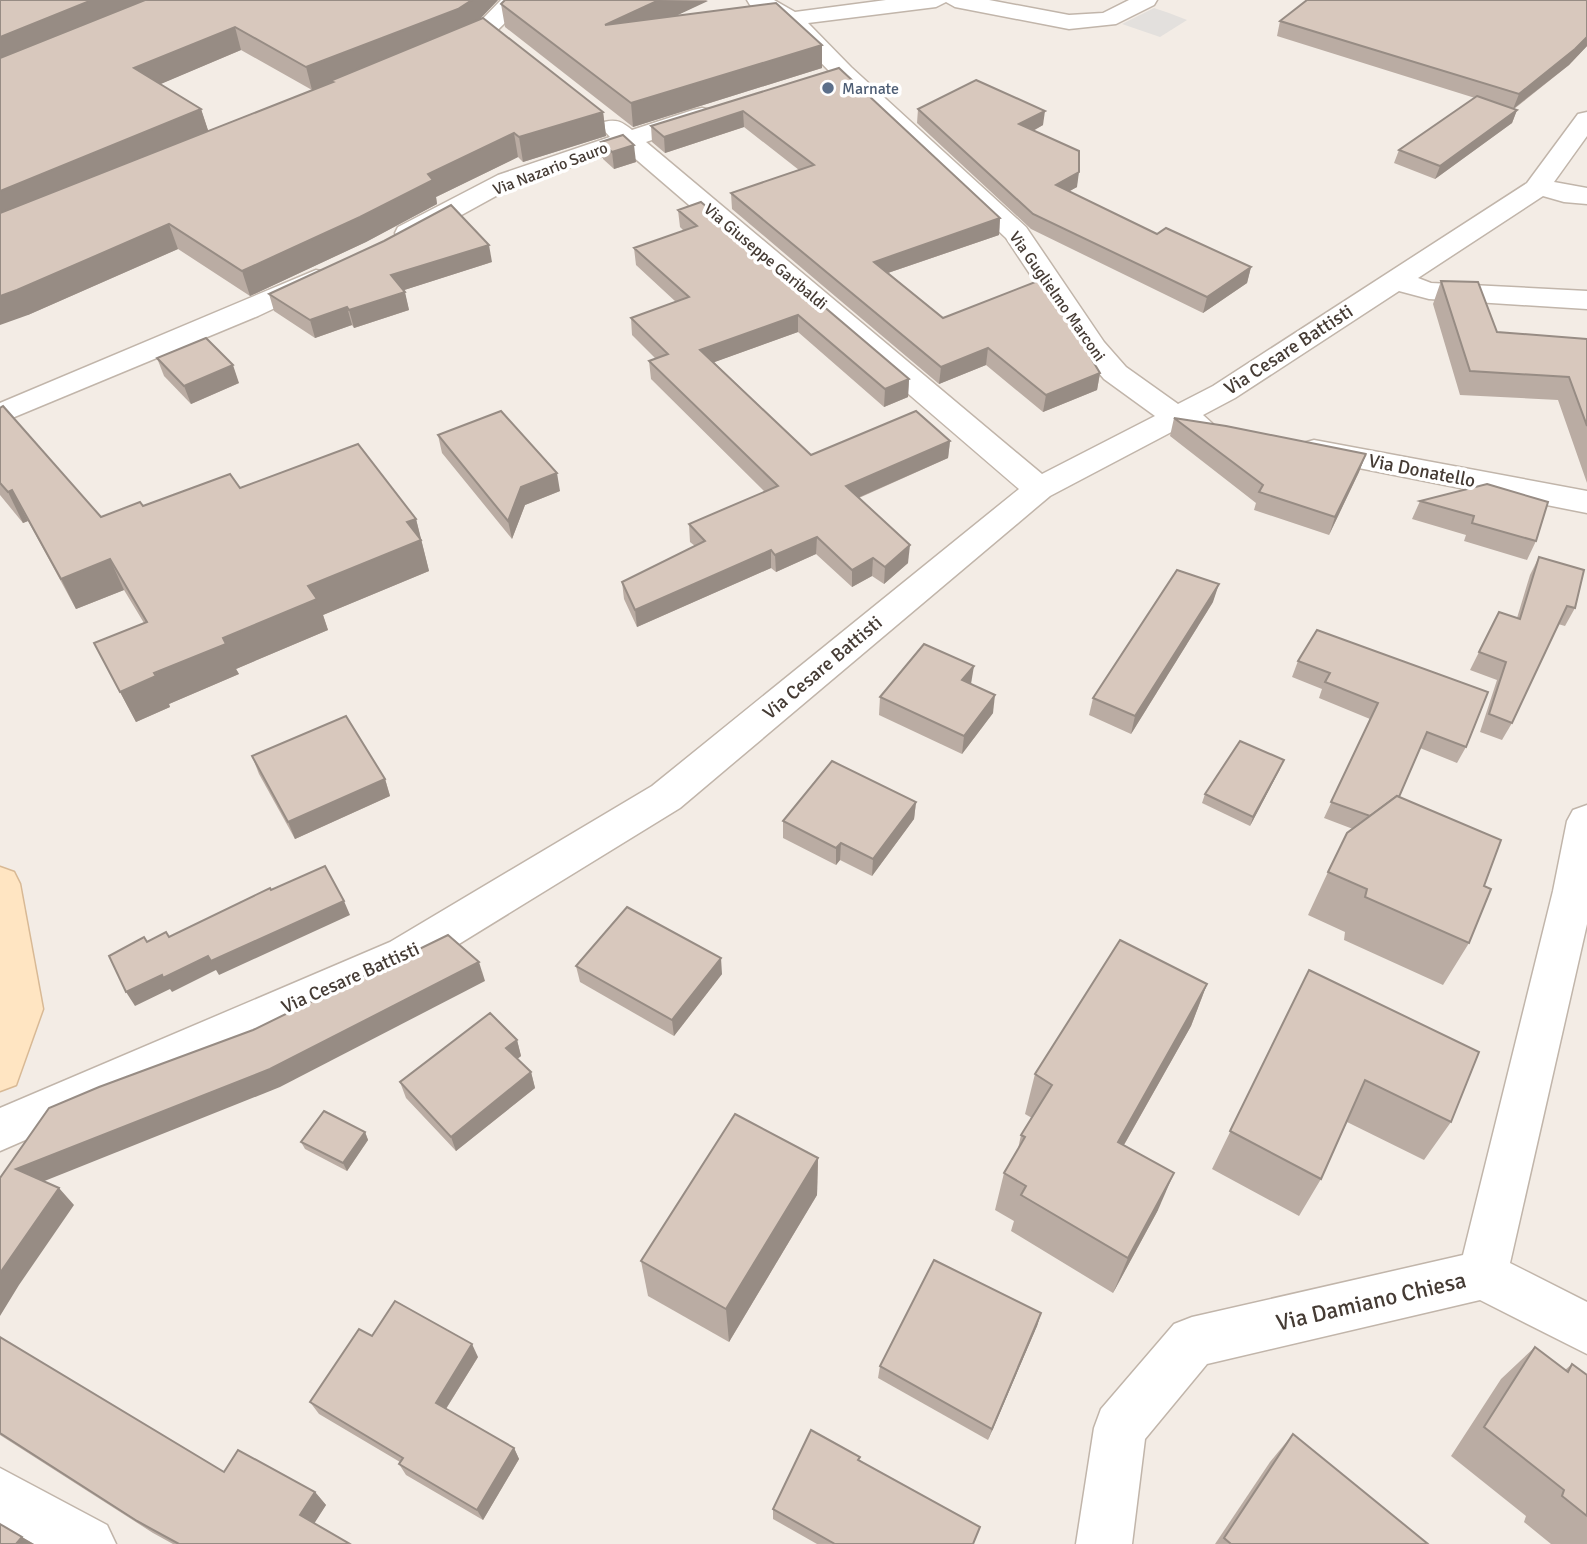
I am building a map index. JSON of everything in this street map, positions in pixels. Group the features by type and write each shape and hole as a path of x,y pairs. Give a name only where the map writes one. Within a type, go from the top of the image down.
{"street":[{"path":"429,56 488,29 513,0"},
{"name":"Via Guglielmo Marconi","path":"758,0 791,19 830,76 1016,233 1093,348 1115,373 1177,417"},
{"path":"791,19 936,0"},
{"path":"954,0 1069,22 1108,19 1146,0"},
{"path":"488,29 509,46"},
{"name":"Via Nazario Sauro","path":"389,243 507,180 729,107"},
{"name":"Via Giuseppe Garibaldi","path":"596,113 1039,489"},
{"name":"Via Cesare Battisti","path":"0,1130 405,955 666,797 1039,489 1224,392 1540,186 1587,120"},
{"path":"1540,186 1564,194 1587,196"},
{"path":"0,414 248,310 342,266"},
{"path":"1394,280 1439,292 1587,300"},
{"path":"1177,417 1228,434"},
{"name":"Via Donatello","path":"1289,445 1587,502"},
{"name":"Via Damiano Chiesa","path":"1104,1544 1120,1428 1192,1342 1483,1275 1580,892 1587,821"},
{"path":"0,884 21,1009 0,1071"},
{"path":"1483,1275 1587,1329"},
{"path":"0,1495 88,1544"}],"shaded area":[{"path":"1154,8 1187,20 1160,37 1122,24"}],"building":[{"path":"0,0 92,0 0,37"},
{"path":"145,0 472,0 458,9 306,67 235,27 134,68 201,109 0,191 0,58"},
{"path":"505,0 659,0 605,25 776,3 822,45 631,103 501,4"},
{"path":"1307,0 1587,0 1587,37 1519,94 1280,21"},
{"path":"483,18 603,112 519,137 514,133 428,174 433,180 242,271 169,224 0,296 0,213 333,82 330,81"},
{"path":"839,68 1000,218 874,262 943,318 1043,279 1100,373 1046,395 988,348 941,367 731,193 814,165 743,111 664,137 651,126"},
{"path":"976,80 1045,111 1019,124 1079,151 1079,172 1056,185 1157,234 1166,228 1251,267 1207,297 1033,214 918,109"},
{"path":"1477,96 1517,110 1440,166 1399,150"},
{"path":"623,135 634,145 612,152 601,142"},
{"path":"701,202 909,379 885,389 798,315 700,350 811,455 916,411 950,441 846,486 910,545 885,567 873,558 852,570 817,537 775,555 771,550 635,610 622,582 705,541 689,524 778,486 649,361 668,354 631,318 689,297 634,248 697,226 678,210"},
{"path":"451,205 489,245 391,275 405,292 310,320 269,294 384,241"},
{"path":"1441,281 1478,282 1497,332 1587,339 1587,426 1569,377 1470,371"},
{"path":"206,338 233,365 184,386 157,358"},
{"path":"3,406 101,517 140,502 143,506 230,474 240,488 358,444 416,519 407,522 421,540 308,586 317,599 223,638 226,644 154,673 156,676 120,692 94,643 147,622 110,559 61,579 12,490 8,492 0,483 0,408"},
{"path":"501,411 557,473 521,487 508,521 438,435"},
{"path":"1174,418 1366,454 1335,517 1259,492 1263,485"},
{"path":"1487,484 1548,502 1536,541 1472,523 1474,516 1420,501"},
{"path":"1539,557 1584,570 1575,608 1567,606 1512,723 1489,714 1506,662 1479,652 1499,612 1520,619"},
{"path":"1177,570 1219,584 1135,716 1093,698"},
{"path":"1317,630 1488,692 1466,747 1427,732 1399,797 1370,816 1331,802 1378,703 1325,682 1330,673 1298,661"},
{"path":"924,644 974,666 962,680 995,695 964,736 880,697"},
{"path":"346,716 385,779 288,822 252,756"},
{"path":"1240,741 1284,760 1253,817 1205,794"},
{"path":"832,761 916,802 873,859 841,843 836,848 783,821"},
{"path":"1397,796 1501,840 1484,886 1491,889 1469,943 1365,897 1367,889 1328,872 1347,833"},
{"path":"325,866 344,901 211,961 208,956 126,992 109,956 144,937 147,942 166,932 169,937 270,888 271,890"},
{"path":"627,907 721,958 672,1020 576,966"},
{"path":"448,935 479,962 270,1069 16,1169 59,1188 0,1273 0,1178 49,1108 253,1030"},
{"path":"1120,940 1207,984 1118,1142 1174,1173 1128,1258 1021,1195 1026,1186 1004,1173 1025,1137 1021,1135 1052,1085 1035,1074"},
{"path":"1309,970 1479,1052 1451,1122 1365,1080 1321,1179 1230,1131"},
{"path":"490,1013 517,1040 506,1048 531,1072 451,1137 400,1082"},
{"path":"324,1111 365,1132 343,1163 301,1142"},
{"path":"735,1114 818,1158 726,1309 641,1261"},
{"path":"934,1260 1041,1313 992,1429 880,1366"},
{"path":"395,1301 472,1344 436,1403 514,1448 477,1510 399,1464 403,1458 310,1402 359,1329 372,1336"},
{"path":"0,1337 224,1472 238,1450 315,1492 300,1515 350,1544 179,1544 137,1521 0,1433"},
{"path":"1535,1347 1568,1372 1572,1364 1587,1375 1587,1516 1562,1496 1564,1490 1484,1427"},
{"path":"811,1430 860,1457 858,1460 980,1527 973,1544 835,1544 773,1509"},
{"path":"1293,1434 1428,1544 1231,1544 1224,1538"},
{"path":"0,1524 22,1537 16,1544 0,1544"}],"place":[{"name":"Marnate","path":"828,88"}]}
